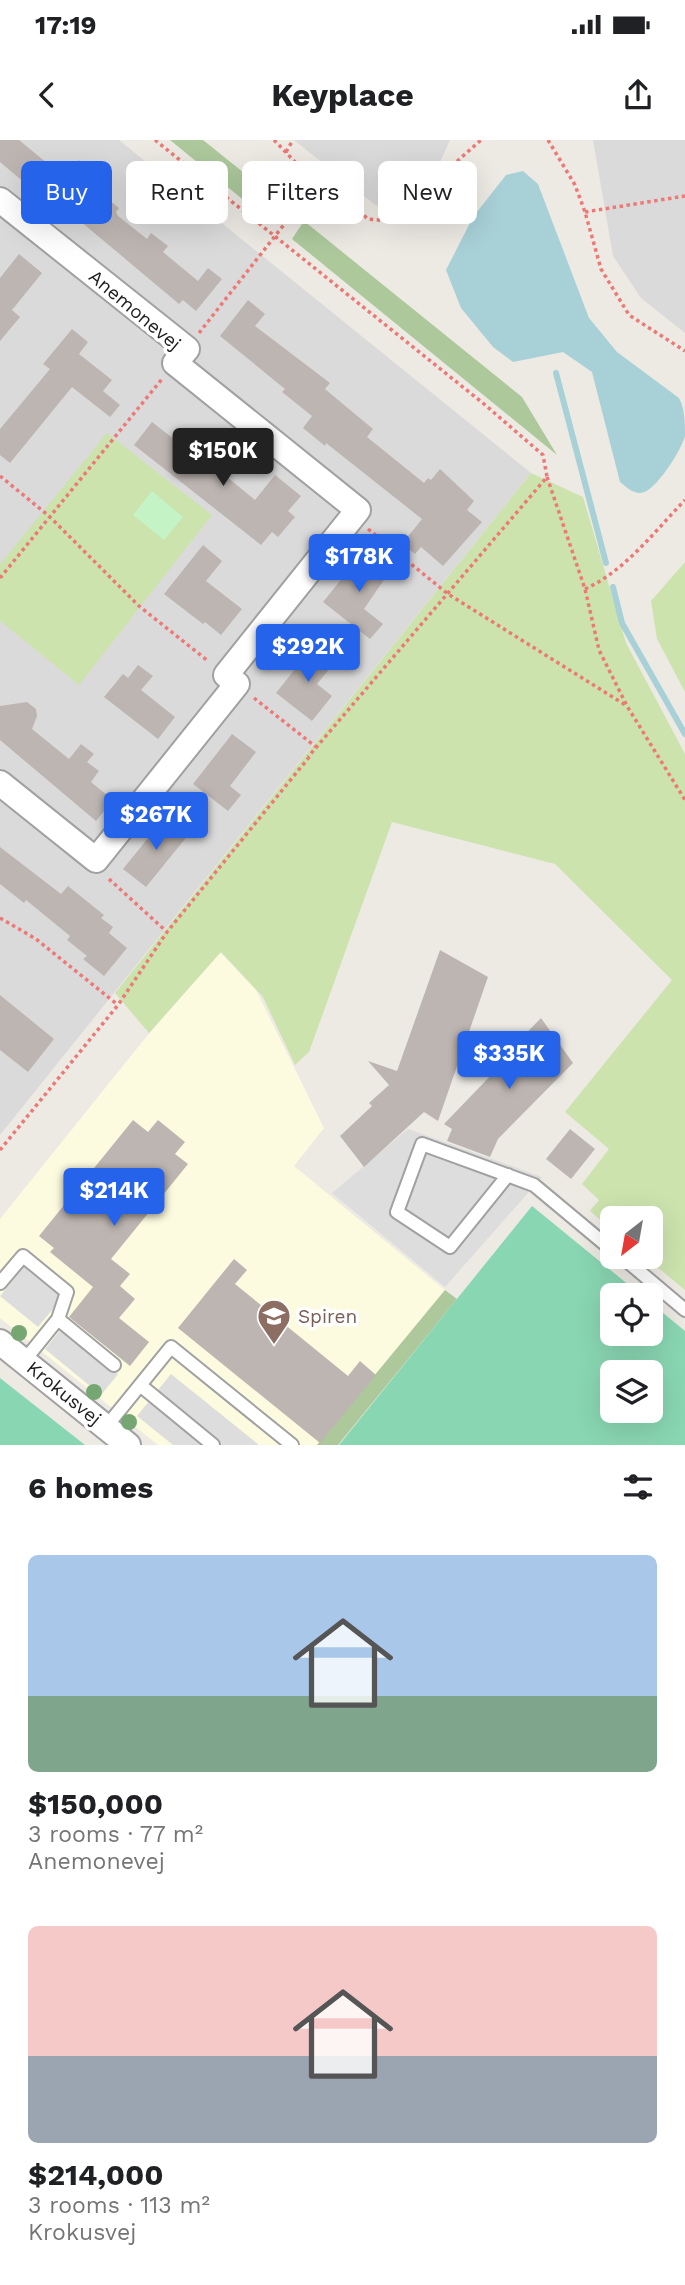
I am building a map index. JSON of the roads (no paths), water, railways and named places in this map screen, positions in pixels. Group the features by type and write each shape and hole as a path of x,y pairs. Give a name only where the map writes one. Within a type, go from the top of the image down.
{"street":[{"name":"Anemonevej","path":"0,200 358,510 96,860 0,783"},
{"name":"Krokusvej","path":"0,1342 128,1445"}],"lane":[{"path":"508,1175 450,1247 397,1212 422,1144 508,1175 534,1185 600,1240"},
{"path":"0,1283 23,1256 67,1292 58,1319 24,1361"},
{"path":"636,1269 685,1310"},
{"path":"58,1319 114,1364"},
{"path":"106,1427 171,1347 292,1445"},
{"path":"140,1385 214,1445"}],"water":[{"path":"523,171 538,184 589,318 617,352 681,402 685,421 683,442 666,470 645,492 628,489 620,482 592,372 563,352 513,362 493,347 461,308 446,270 469,224 477,224 477,212 506,175"}],"waterway":[{"path":"556,373 606,563"},
{"path":"613,587 622,623 685,734"}],"place":[{"name":"Spiren","path":"274,1346"}]}
